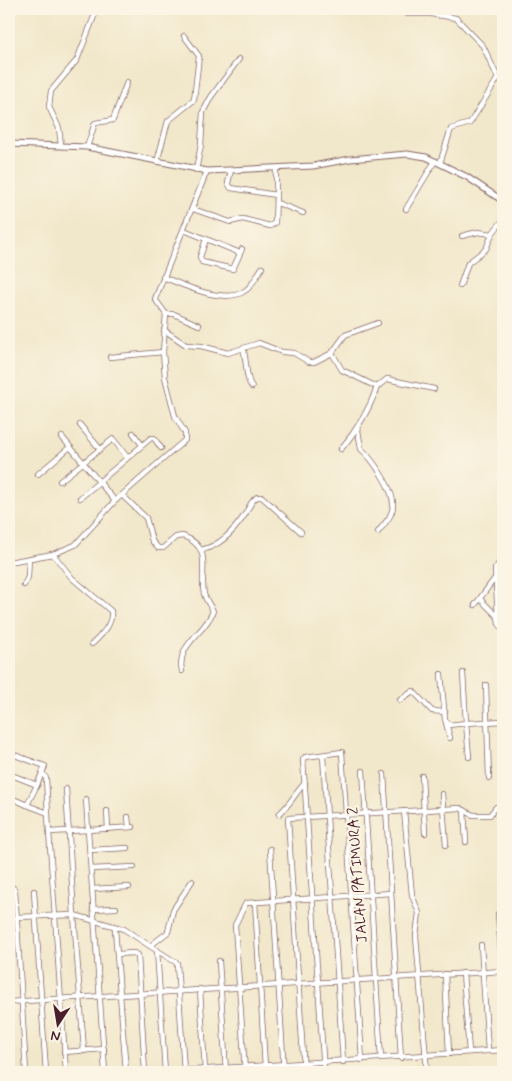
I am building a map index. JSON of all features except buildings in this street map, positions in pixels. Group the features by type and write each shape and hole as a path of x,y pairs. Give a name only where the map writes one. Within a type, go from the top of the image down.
{"street":[{"path":"61,144 59,128 49,107 51,91 77,60 97,9"},
{"path":"396,9 408,14 431,14 456,18 483,46 498,78 469,124 451,129 438,162 406,209"},
{"path":"157,162 168,121 194,100 199,56 184,36"},
{"path":"197,165 203,112 239,59"},
{"path":"87,147 94,123 113,120 127,82"},
{"path":"9,144 61,144 87,147 157,162 197,165 207,171 276,169 406,154 438,162 467,177 503,201"},
{"path":"193,209 230,222 243,219 270,226 275,223 277,218 276,169"},
{"path":"231,170 228,183 231,188 276,196"},
{"path":"9,562 53,554 79,541 115,501 185,440 169,394 163,352 166,314 155,299 162,277 193,209 207,171"},
{"path":"277,204 303,213"},
{"path":"460,286 468,263 486,249 492,234 503,221"},
{"path":"184,230 241,251 235,267 230,270 202,262 200,257 206,239"},
{"path":"462,236 478,232 492,234"},
{"path":"162,277 213,295 234,296 247,289 262,268"},
{"path":"166,314 174,314 199,325"},
{"path":"164,330 186,345 201,346 228,353 254,344 264,344 282,352 294,353 308,362 332,353 346,335 378,323"},
{"path":"244,348 248,383 252,387"},
{"path":"110,357 163,352"},
{"path":"332,353 342,370 377,387"},
{"path":"341,449 358,429 371,407 377,387 387,380 434,388"},
{"path":"80,425 100,449"},
{"path":"358,429 361,450 372,459 391,491 393,506 390,517 378,532"},
{"path":"133,433 142,445"},
{"path":"80,498 153,437 161,448"},
{"path":"62,438 115,501"},
{"path":"60,481 114,439 127,457"},
{"path":"38,474 70,447"},
{"path":"123,496 146,518 152,541 158,548 163,548 176,537 183,536 190,539 201,550 205,559 204,593 213,611 189,641 181,662 182,671"},
{"path":"201,550 212,548 221,543 235,528 257,497 262,497 301,532"},
{"path":"53,554 72,578 111,611 111,620 107,629 92,644"},
{"path":"24,586 28,577 29,558"},
{"path":"503,558 496,567 495,578 499,624 503,629"},
{"path":"475,605 495,578"},
{"path":"480,599 498,617"},
{"path":"463,673 469,757"},
{"path":"441,674 446,723 450,738"},
{"path":"486,685 489,778"},
{"path":"400,700 414,691 432,711 445,712"},
{"path":"446,723 449,725 503,721"},
{"path":"324,1072 304,757 342,752 362,1060"},
{"path":"9,753 45,766 27,805"},
{"path":"323,756 342,1062"},
{"name":"JALAN PATIMURA 2","path":"363,771 381,1059"},
{"path":"42,773 46,778 66,1072"},
{"path":"9,774 37,785"},
{"path":"384,774 402,1058"},
{"path":"422,776 425,833"},
{"path":"278,814 288,807 295,793 305,783"},
{"path":"66,788 84,1050"},
{"path":"442,794 446,845"},
{"path":"9,797 48,813"},
{"path":"86,799 106,1072"},
{"path":"304,1072 288,818 443,809 464,810 473,815 490,815 496,807 503,806"},
{"path":"464,810 466,842"},
{"path":"107,811 108,829"},
{"path":"404,811 412,895 419,913 416,936 427,1072"},
{"path":"49,832 131,827 128,817"},
{"path":"90,850 127,848"},
{"path":"270,849 284,1072"},
{"path":"91,869 134,867"},
{"path":"150,946 168,932 173,910 192,881"},
{"path":"9,884 15,890 26,1072"},
{"path":"92,889 129,887"},
{"path":"34,891 46,1072"},
{"path":"245,1070 235,925 246,903 391,893"},
{"path":"255,902 265,1066"},
{"path":"93,909 116,908"},
{"path":"498,914 503,976"},
{"path":"16,917 74,915 94,920 124,929 177,962 184,1072"},
{"path":"115,929 126,1072"},
{"path":"481,944 488,1049"},
{"path":"157,950 164,1072 245,1070 265,1066 402,1058 488,1049 503,1050"},
{"path":"118,954 134,953 138,955 145,1072"},
{"path":"219,961 226,1070"},
{"path":"9,1002 503,971"},
{"path":"463,973 469,1052"},
{"path":"445,974 449,1054"},
{"path":"200,989 205,1071"},
{"path":"64,1052 104,1049"}]}
